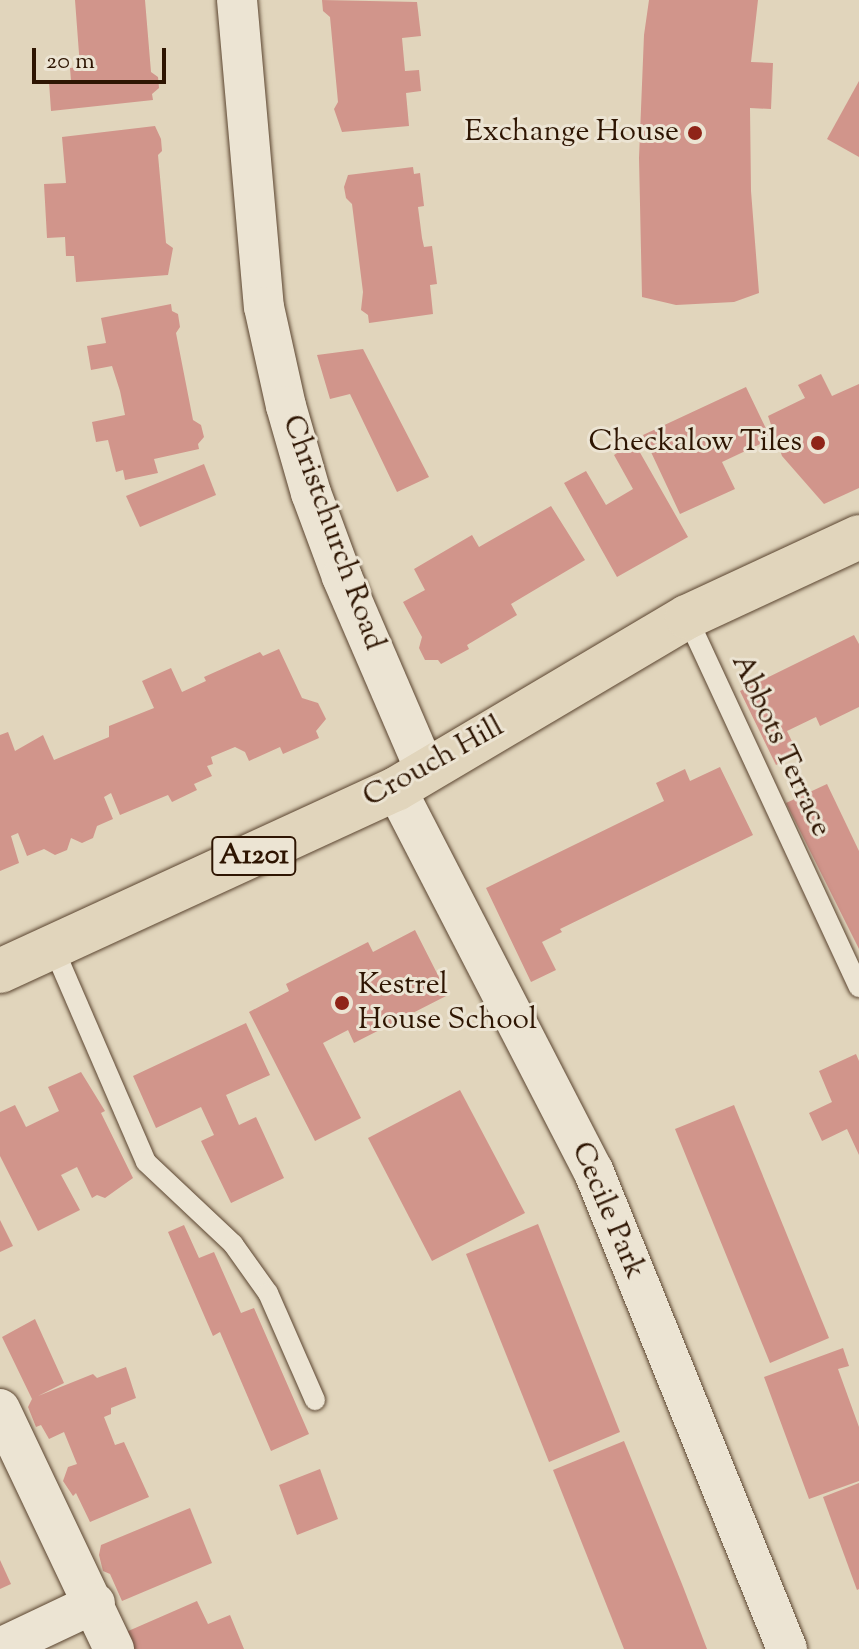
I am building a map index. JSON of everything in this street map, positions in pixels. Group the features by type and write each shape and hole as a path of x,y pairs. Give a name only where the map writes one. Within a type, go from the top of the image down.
{"main road":[{"name":"Crouch Hill","path":"0,971 411,780 687,617 859,537"}],"street":[{"name":"Christchurch Road","path":"237,0 264,307 286,406 311,493 411,780"},
{"name":"Cecile Park","path":"411,780 593,1170 787,1649"},
{"path":"0,1409 95,1603 114,1649"},
{"path":"0,1648 95,1603"}],"lane":[{"name":"Abbots Terrace","path":"687,617 859,987"},
{"path":"53,947 146,1162 233,1244 268,1293 315,1400"}],"building":[{"path":"75,0 145,0 151,72 158,77 159,88 152,94 153,100 51,111 49,82 71,81 70,68 80,67"},
{"path":"322,0 417,2 421,36 402,38 405,71 419,70 421,91 406,93 409,126 342,132 334,109 338,102 330,17 323,11"},
{"name":"Exchange House","path":"649,0 758,0 751,62 773,63 771,109 750,108 751,191 759,293 734,302 676,305 642,297 639,158 644,35"},
{"path":"859,81 859,157 827,139"},
{"path":"155,126 161,139 162,151 158,155 166,243 173,248 168,275 76,282 74,256 66,256 65,237 47,238 44,184 66,183 62,137"},
{"path":"413,167 414,174 420,173 424,206 418,207 424,247 432,246 437,284 430,285 433,314 369,323 368,315 361,310 363,292 352,204 346,198 344,187 348,175"},
{"path":"171,304 172,311 178,314 180,327 176,333 193,420 201,425 204,437 198,444 199,449 154,459 158,473 125,480 123,470 116,472 108,440 96,442 92,422 125,415 120,391 112,366 91,370 87,346 106,343 101,318"},
{"path":"363,349 429,477 397,492 350,394 330,399 317,355"},
{"path":"821,374 832,396 859,384 859,488 824,504 782,456 768,416 805,398 798,385"},
{"path":"746,387 771,439 722,462 735,489 680,514 643,435"},
{"path":"634,442 688,537 617,577 564,483 586,471 606,505 633,489 614,455"},
{"path":"204,464 216,495 140,527 126,496"},
{"path":"551,506 585,560 511,604 517,615 467,645 469,649 441,664 438,660 425,660 419,648 422,637 403,602 425,590 414,569 472,535 479,547"},
{"path":"854,635 859,644 859,707 820,726 816,717 787,731 798,754 776,765 740,691"},
{"path":"279,649 302,698 318,703 326,719 316,731 319,738 283,754 280,747 249,761 245,752 235,747 211,757 213,764 207,766 212,776 194,784 197,790 172,802 168,795 120,815 111,793 104,797 113,819 97,826 93,838 82,843 71,838 67,850 55,855 44,849 27,856 18,833 11,836 19,863 0,871 0,735 8,732 15,751 43,735 54,760 109,737 109,726 154,708 142,681 171,668 182,692 206,681 204,677 260,652 263,656"},
{"path":"720,767 753,835 560,929 562,932 542,942 556,970 531,982 486,888 664,801 656,783 685,769 690,781"},
{"path":"827,784 859,851 859,949 786,803"},
{"path":"415,930 448,995 354,1043 348,1030 323,1043 361,1118 315,1141 249,1012 289,991 286,984 368,942 373,952"},
{"path":"246,1023 270,1075 226,1095 239,1125 256,1117 284,1178 231,1203 201,1141 214,1135 201,1107 156,1128 133,1076"},
{"path":"856,1054 859,1061 859,1155 847,1129 822,1141 809,1113 832,1102 819,1071"},
{"path":"81,1072 105,1111 101,1113 133,1178 105,1198 97,1195 92,1198 77,1167 61,1175 80,1210 38,1231 0,1156 0,1112 15,1105 26,1127 59,1111 48,1087"},
{"path":"460,1090 525,1213 432,1261 368,1138"},
{"path":"734,1105 829,1338 770,1363 675,1129"},
{"path":"0,1220 13,1246 0,1252"},
{"path":"538,1224 620,1432 549,1462 466,1254"},
{"path":"184,1225 199,1258 214,1252 241,1313 254,1308 309,1434 271,1451 220,1332 213,1336 168,1232"},
{"path":"35,1319 64,1383 38,1396 93,1374 97,1378 126,1367 136,1398 111,1408 111,1414 104,1417 115,1445 124,1442 149,1497 90,1522 76,1493 73,1496 63,1481 68,1467 77,1464 64,1432 49,1439 41,1425 36,1427 28,1407 32,1399 2,1337"},
{"path":"843,1348 849,1366 838,1369 859,1427 859,1481 809,1499 764,1377"},
{"path":"624,1441 707,1649 624,1649 553,1470"},
{"path":"320,1469 338,1519 297,1535 279,1485"},
{"path":"859,1483 859,1589 857,1590 823,1497"},
{"path":"190,1508 212,1563 122,1601 110,1574 103,1571 99,1555 101,1545"},
{"path":"0,1560 11,1584 0,1589"},
{"path":"197,1601 208,1624 230,1615 244,1649 133,1649 126,1632"}],"place":[{"name":"Exchange House","path":"695,133"},
{"name":"Checkalow Tiles","path":"818,443"},
{"name":"Kestrel House School","path":"342,1003"}]}
